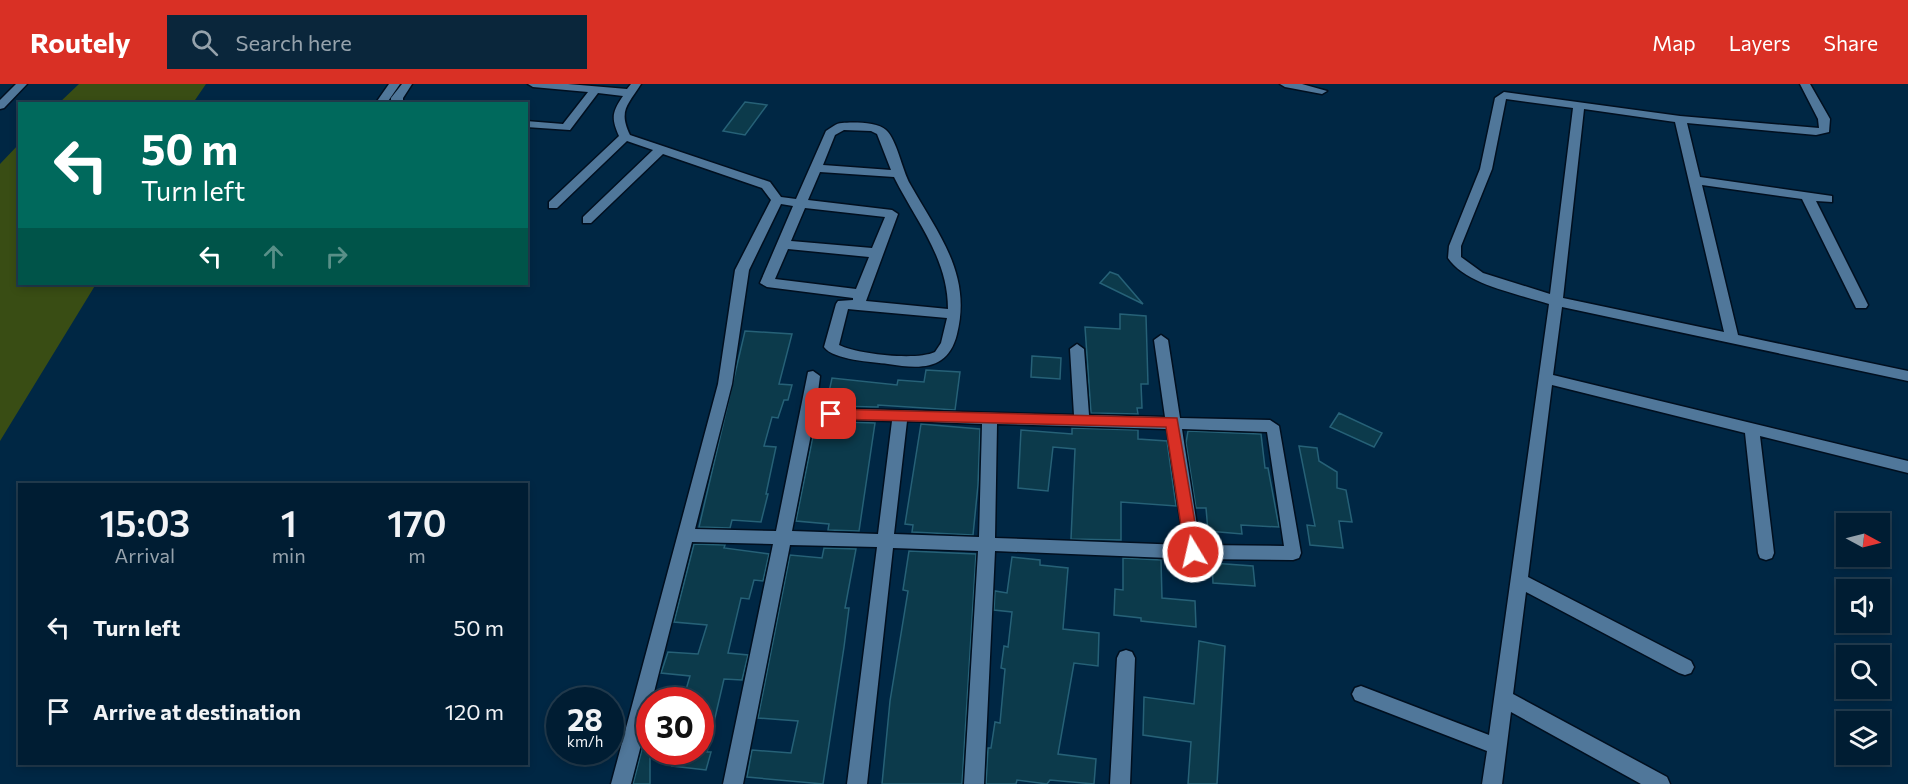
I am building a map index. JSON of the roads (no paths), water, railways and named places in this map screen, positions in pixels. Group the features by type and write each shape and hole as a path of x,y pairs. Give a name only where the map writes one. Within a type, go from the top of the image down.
{"street":[{"path":"382,102 395,84"},
{"path":"398,102 397,98 407,84"},
{"path":"533,84 580,86 595,90 633,89"},
{"path":"1285,84 1322,91"},
{"path":"1804,84 1824,119 1825,130 1816,132 1680,120 1514,94 1501,98 1486,170 1455,246 1454,258 1460,266 1478,276 1556,301 1908,376"},
{"path":"0,87 20,86"},
{"path":"0,106 20,86"},
{"path":"633,89 616,120 625,137 766,185 777,200 892,214 916,205"},
{"path":"528,124 566,128 595,90"},
{"path":"1492,784 1556,301 1579,105"},
{"path":"1680,120 1732,338"},
{"path":"768,283 830,133 842,126 873,128 882,132 899,174 949,267 956,314 946,348 940,357 921,362 841,352 831,347 843,304 860,300"},
{"path":"553,205 625,137"},
{"path":"587,220 660,150"},
{"path":"816,168 899,174"},
{"path":"1694,180 1828,199"},
{"path":"1807,195 1861,305"},
{"path":"621,784 725,384 742,275 777,200"},
{"path":"860,300 892,214"},
{"path":"784,243 876,253"},
{"path":"742,275 768,283 860,300 956,314"},
{"path":"1161,340 1193,552"},
{"path":"1077,348 1082,420"},
{"path":"733,784 808,412 813,376"},
{"path":"1546,378 1908,467"},
{"path":"687,535 781,540 987,544 1193,552 1290,554 1295,548 1275,430 1264,425 900,417 808,412"},
{"path":"857,784 900,417"},
{"path":"974,784 987,544 990,418"},
{"path":"1752,429 1766,553"},
{"path":"1518,580 1685,667"},
{"path":"1120,784 1126,658"},
{"path":"1361,694 1496,746"},
{"path":"1502,698 1660,784"}]}
